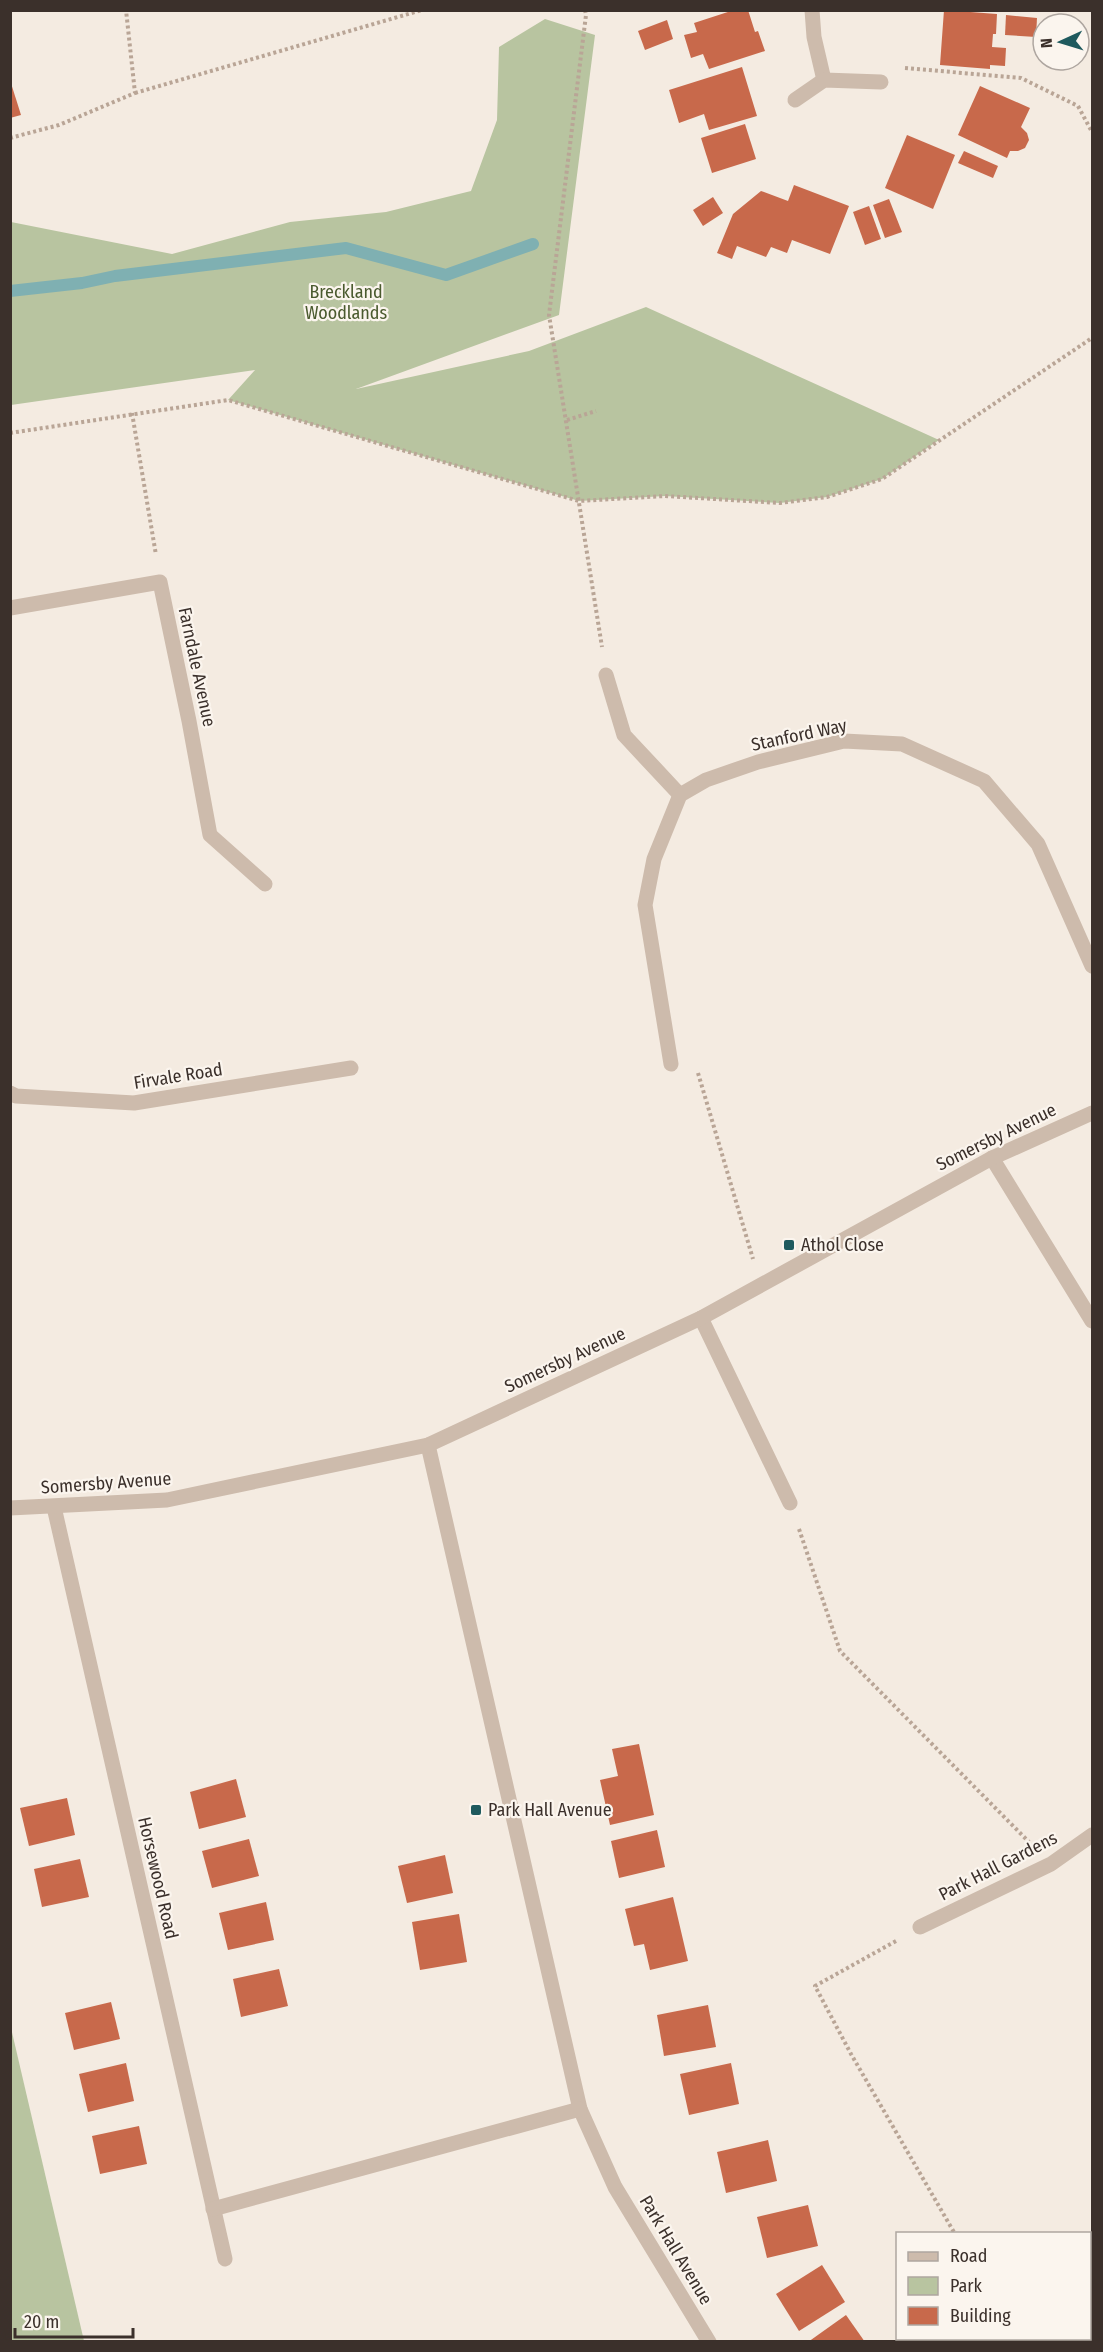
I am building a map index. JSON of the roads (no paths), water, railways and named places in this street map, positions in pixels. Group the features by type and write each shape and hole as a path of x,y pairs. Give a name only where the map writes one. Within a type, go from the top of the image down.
{"street":[{"path":"812,10 814,37 824,80"},
{"path":"795,100 824,80 880,82"},
{"name":"Farndale Avenue","path":"10,608 160,582 210,835 265,884"},
{"path":"606,675 624,735 680,795 654,859 645,905 671,1064"},
{"name":"Stanford Way","path":"680,795 706,780 758,762 844,741 902,744 984,781 1038,844 1092,966"},
{"name":"Firvale Road","path":"10,1093 16,1096 134,1103 351,1068"},
{"name":"Somersby Avenue","path":"10,1508 167,1500 428,1445 701,1318 992,1158 1092,1113"},
{"path":"992,1158 1092,1321"},
{"path":"701,1318 790,1503"},
{"name":"Park Hall Avenue","path":"428,1445 580,2109 615,2187 709,2342"},
{"name":"Horsewood Road","path":"54,1507 225,2259"},
{"name":"Park Hall Gardens","path":"920,1927 1051,1864 1092,1835"},
{"path":"213,2209 580,2109"}],"waterway":[{"path":"10,291 346,248 446,275 533,244"}],"place":[{"name":"Athol Close","path":"789,1245"},
{"name":"Park Hall Avenue","path":"476,1810"}],"park label":[{"name":"Breckland Woodlands","path":"346,302"}]}
